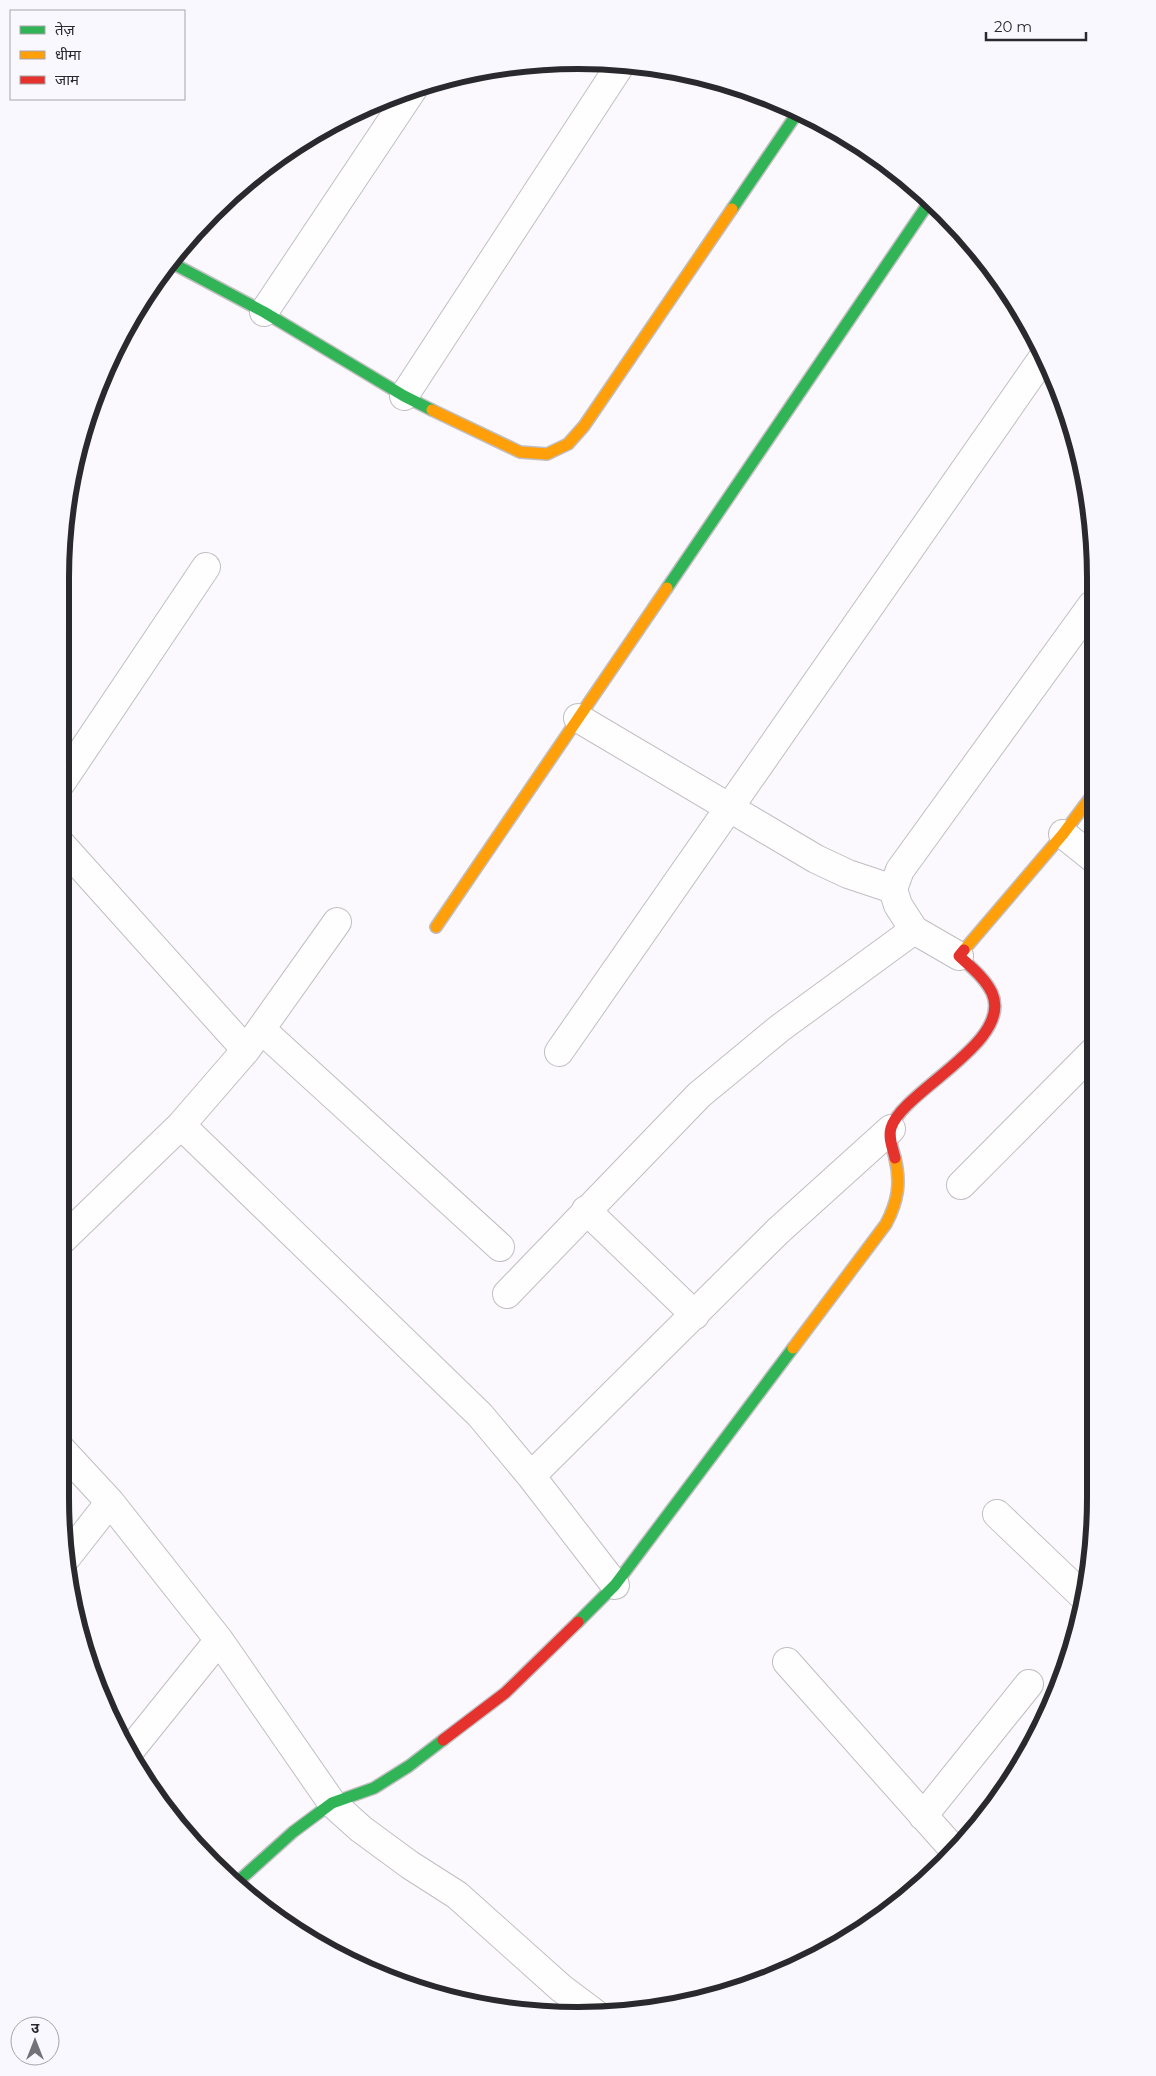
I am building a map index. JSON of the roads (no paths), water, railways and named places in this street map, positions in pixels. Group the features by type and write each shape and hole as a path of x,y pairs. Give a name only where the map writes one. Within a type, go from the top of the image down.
{"street":[{"path":"404,396 617,71"},
{"path":"264,312 406,99"},
{"path":"176,265 264,312 404,396 520,452 547,454 568,444 584,426 794,117"},
{"path":"436,927 926,206"},
{"path":"559,1052 1039,362"},
{"path":"69,771 206,567"},
{"path":"531,1476 778,1231 891,1129 904,1110 979,1042 992,1020 996,1002 989,986 959,956 914,930 898,905 893,889 900,870 1087,612"},
{"path":"578,718 816,859 848,874 893,889"},
{"path":"959,956 1063,834 1087,801"},
{"path":"1063,834 1087,853"},
{"path":"69,852 254,1040 500,1247"},
{"path":"69,1233 181,1125 254,1040 337,922"},
{"path":"506,1294 699,1095 780,1028 914,930"},
{"path":"961,1185 1087,1058"},
{"path":"181,1125 480,1415 531,1476 615,1585"},
{"path":"240,1879 293,1832 332,1803 374,1788 395,1775 498,1698 615,1585 886,1224 898,1200 899,1178 893,1152 891,1129"},
{"path":"586,1210 694,1315"},
{"path":"69,1458 110,1502 218,1640 332,1803 361,1829 410,1865 457,1895 561,1988 586,2007"},
{"path":"72,1551 110,1502"},
{"path":"998,1514 1078,1591"},
{"path":"133,1746 218,1640"},
{"path":"787,1662 950,1846"},
{"path":"923,1816 1029,1684"}]}
